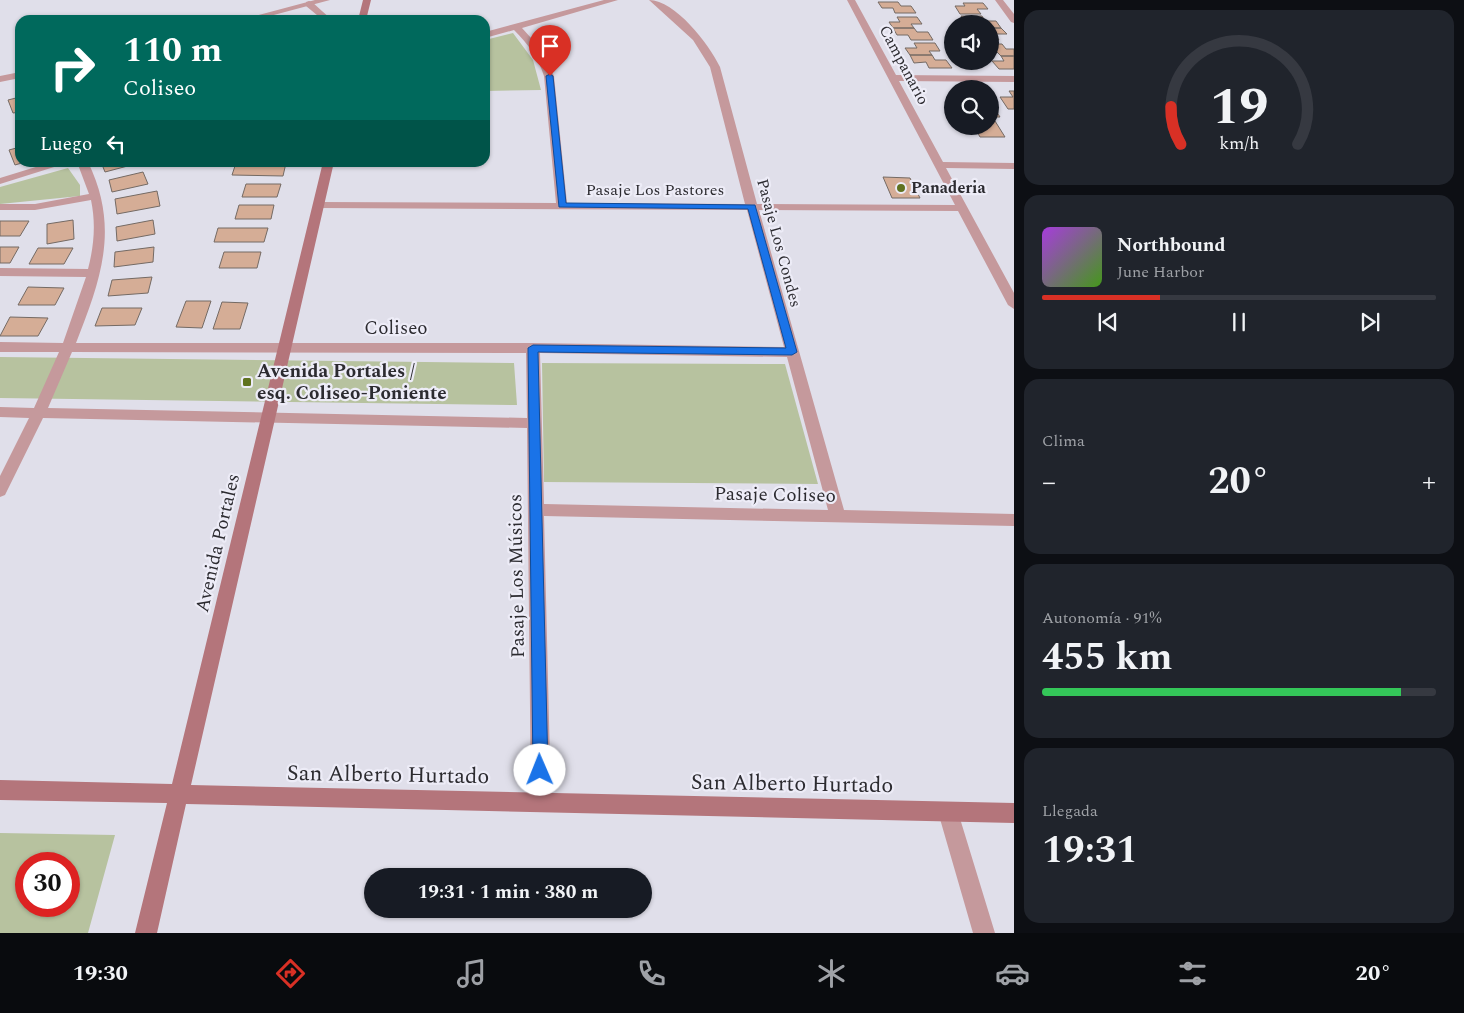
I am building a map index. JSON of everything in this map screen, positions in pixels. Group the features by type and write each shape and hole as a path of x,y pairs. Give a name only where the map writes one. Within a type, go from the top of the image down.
{"main road":[{"path":"363,15 367,0"},
{"name":"Avenida Portales","path":"146,933 328,167"},
{"name":"San Alberto Hurtado","path":"0,790 1014,813"}],"street":[{"path":"264,15 326,0"},
{"path":"490,34 614,0"},
{"name":"Pasaje Los Condes","path":"653,0 692,32 711,55 838,516"},
{"name":"Campanario","path":"851,0 1014,305"},
{"path":"999,0 1014,20"},
{"path":"309,4 322,15"},
{"path":"516,27 537,48 546,63 550,76 562,206"},
{"path":"0,79 15,75"},
{"path":"893,78 1014,79"},
{"path":"939,165 1014,166"},
{"path":"0,181 48,167"},
{"path":"0,491 68,348 93,273 100,238 100,219 95,196 84,167"},
{"path":"0,207 35,207 95,196"},
{"name":"Pasaje Los Pastores","path":"319,204 962,208"},
{"path":"0,272 93,273"},
{"name":"Coliseo","path":"0,347 533,348 792,352"},
{"name":"Pasaje Los Músicos","path":"533,348 541,802"},
{"path":"0,412 534,423"},
{"name":"Pasaje Coliseo","path":"536,510 1014,520"},
{"path":"948,812 984,933"}],"green space":[{"path":"513,33 533,60 541,90 490,91 490,39"},
{"path":"68,168 80,185 80,196 0,204 0,187"},
{"path":"0,357 514,363 517,405 0,398"},
{"path":"542,363 785,364 818,484 544,482"},
{"path":"0,833 115,835 88,933 0,933"}],"building":[{"path":"878,2 898,2 901,6 911,6 916,13 895,13 893,8 882,8"},
{"path":"963,3 983,3 988,9 977,9 981,14 960,14 955,6 965,6"},
{"path":"897,17 917,17 922,24 911,24 914,28 893,28 889,22 900,22"},
{"path":"893,28 914,28 917,32 928,32 933,40 911,40 908,35 897,35"},
{"path":"999,28 1001,28 1007,34 999,34"},
{"path":"914,43 935,43 940,51 929,51 932,55 910,55 905,48 917,48"},
{"path":"999,44 1002,44 1006,49 1014,49 1014,56 1001,56 999,54"},
{"path":"910,55 932,55 935,60 944,60 944,68 929,68 926,62 914,63"},
{"path":"1001,56 1014,56 1014,69 999,69 999,61 1004,61"},
{"path":"1009,91 1014,91 1014,109 1008,109 1000,97 1013,97"},
{"path":"15,98 15,113 13,113 8,100"},
{"path":"999,127 1005,137 980,137 979,135 999,135"},
{"path":"15,148 15,165 9,150"},
{"path":"103,167 124,167 105,172"},
{"path":"235,167 285,167 283,176 232,175"},
{"path":"143,172 148,184 112,192 109,180"},
{"name":"Panaderia","path":"883,177 910,178 920,198 892,198"},
{"path":"246,184 281,184 277,197 242,197"},
{"path":"157,191 160,206 117,214 115,199"},
{"path":"239,205 274,205 271,219 235,219"},
{"path":"73,220 74,239 47,244 47,224"},
{"path":"153,220 155,234 117,241 116,227"},
{"path":"0,221 29,221 20,236 0,236"},
{"path":"218,228 268,228 264,242 214,242"},
{"path":"0,247 19,247 10,263 0,263"},
{"path":"154,247 153,262 114,267 115,252"},
{"path":"38,248 73,248 64,264 29,264"},
{"path":"224,252 261,252 257,268 219,268"},
{"path":"152,277 148,293 108,296 112,280"},
{"path":"28,287 64,288 55,305 18,305"},
{"path":"186,301 211,301 202,328 176,327"},
{"path":"222,302 248,303 240,329 213,329"},
{"path":"102,308 142,308 135,325 95,326"},
{"path":"10,317 48,318 38,336 0,336"}],"place":[{"name":"Panaderia","path":"901,188"},
{"name":"Avenida Portales / esq. Coliseo-Poniente","path":"247,382"}],"route":[{"path":"540,770 533,348 792,352 752,207 562,206 550,76"}]}
